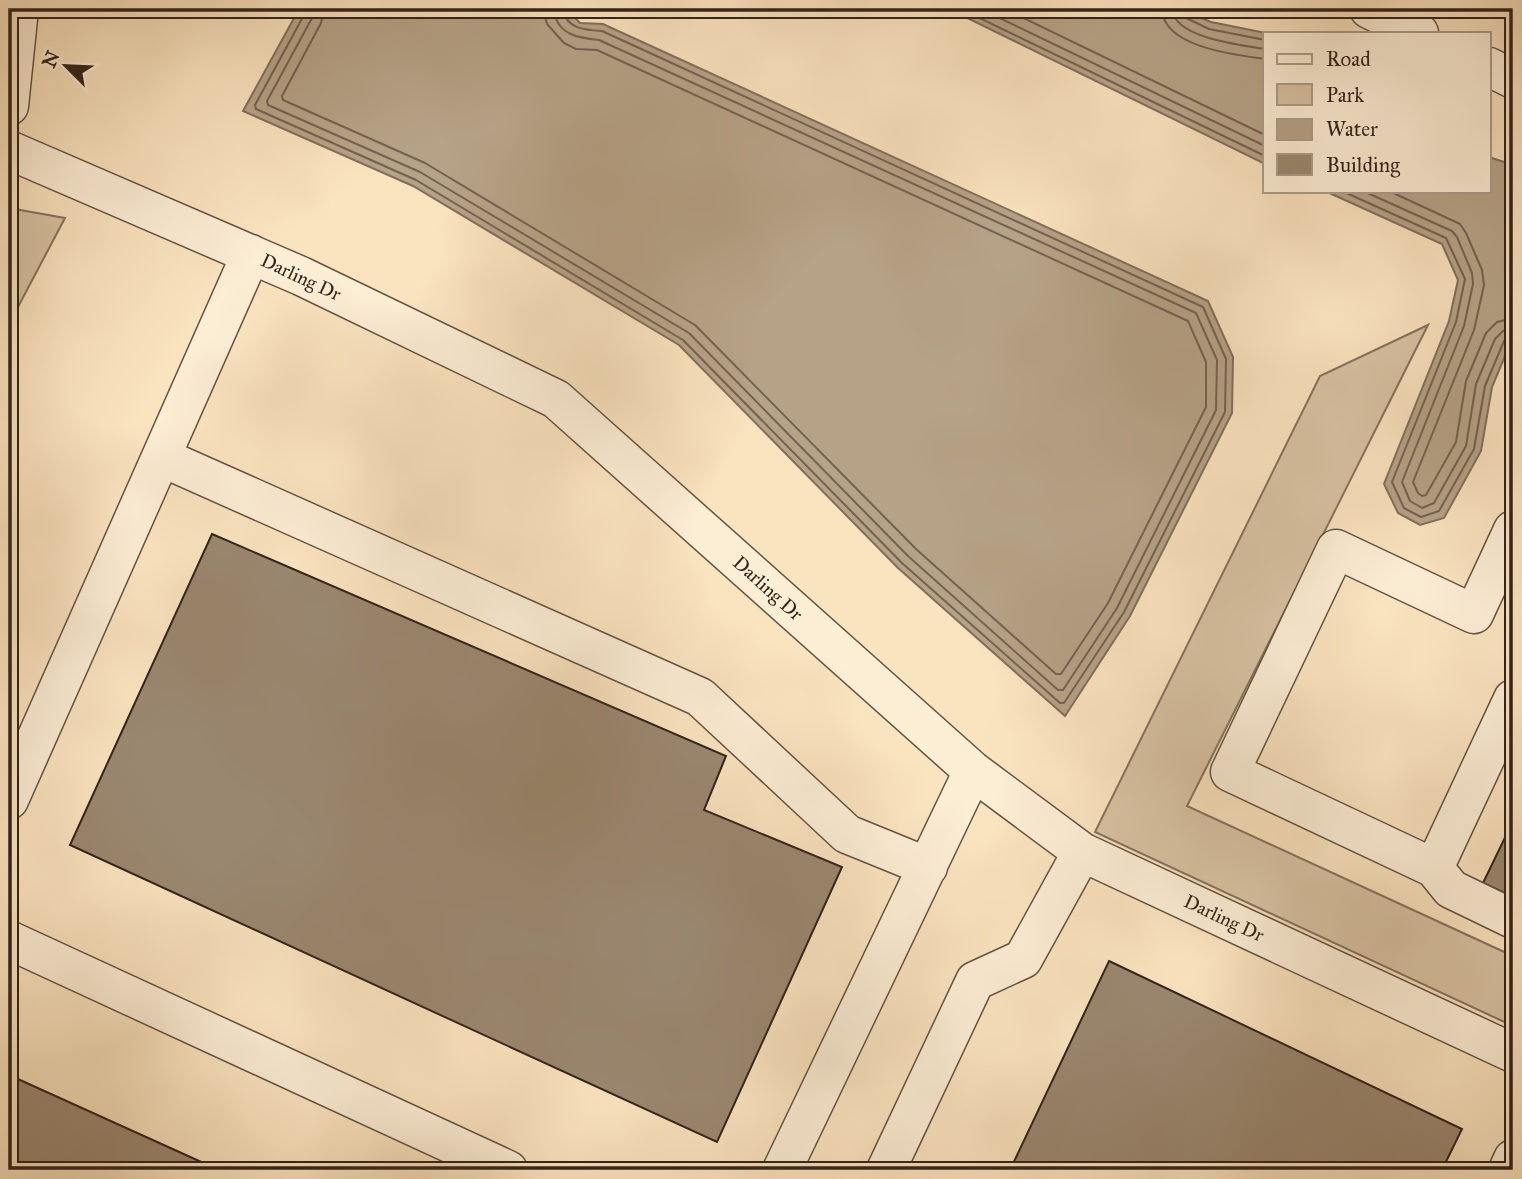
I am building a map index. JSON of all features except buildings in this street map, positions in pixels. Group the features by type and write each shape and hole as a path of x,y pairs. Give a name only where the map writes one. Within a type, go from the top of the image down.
{"street":[{"path":"9,106 19,9"},
{"path":"1369,9 1417,32"},
{"path":"1490,68 1513,79"},
{"name":"Darling Dr","path":"9,150 301,276 556,399 973,771 1082,852 1513,1053"},
{"path":"9,800 251,254"},
{"path":"161,457 700,697 847,834 928,867"},
{"path":"1509,548 1474,614 1336,549 1230,772 1434,868 1451,889 1513,919"},
{"path":"1434,868 1513,699"},
{"path":"782,1170 973,771"},
{"path":"886,1170 975,981 1023,960 1082,852"},
{"path":"9,940 508,1170"},
{"path":"1508,1170 1513,1159"}],"green space":[{"path":"9,208 65,218 9,324"},
{"path":"1428,325 1187,806 1513,956 1513,1026 1095,832 1320,376"}],"water":[{"path":"299,9 567,9 580,23 603,24 1208,301 1233,357 1232,413 1130,616 1065,716 898,568 679,345 413,186 243,111"},
{"path":"949,9 1181,9 1211,22 1263,32 1263,163"},
{"path":"1490,157 1513,165 1513,337 1492,387 1481,451 1444,518 1420,525 1398,513 1384,484 1449,321 1458,280 1442,244 1327,192 1490,192"}]}
